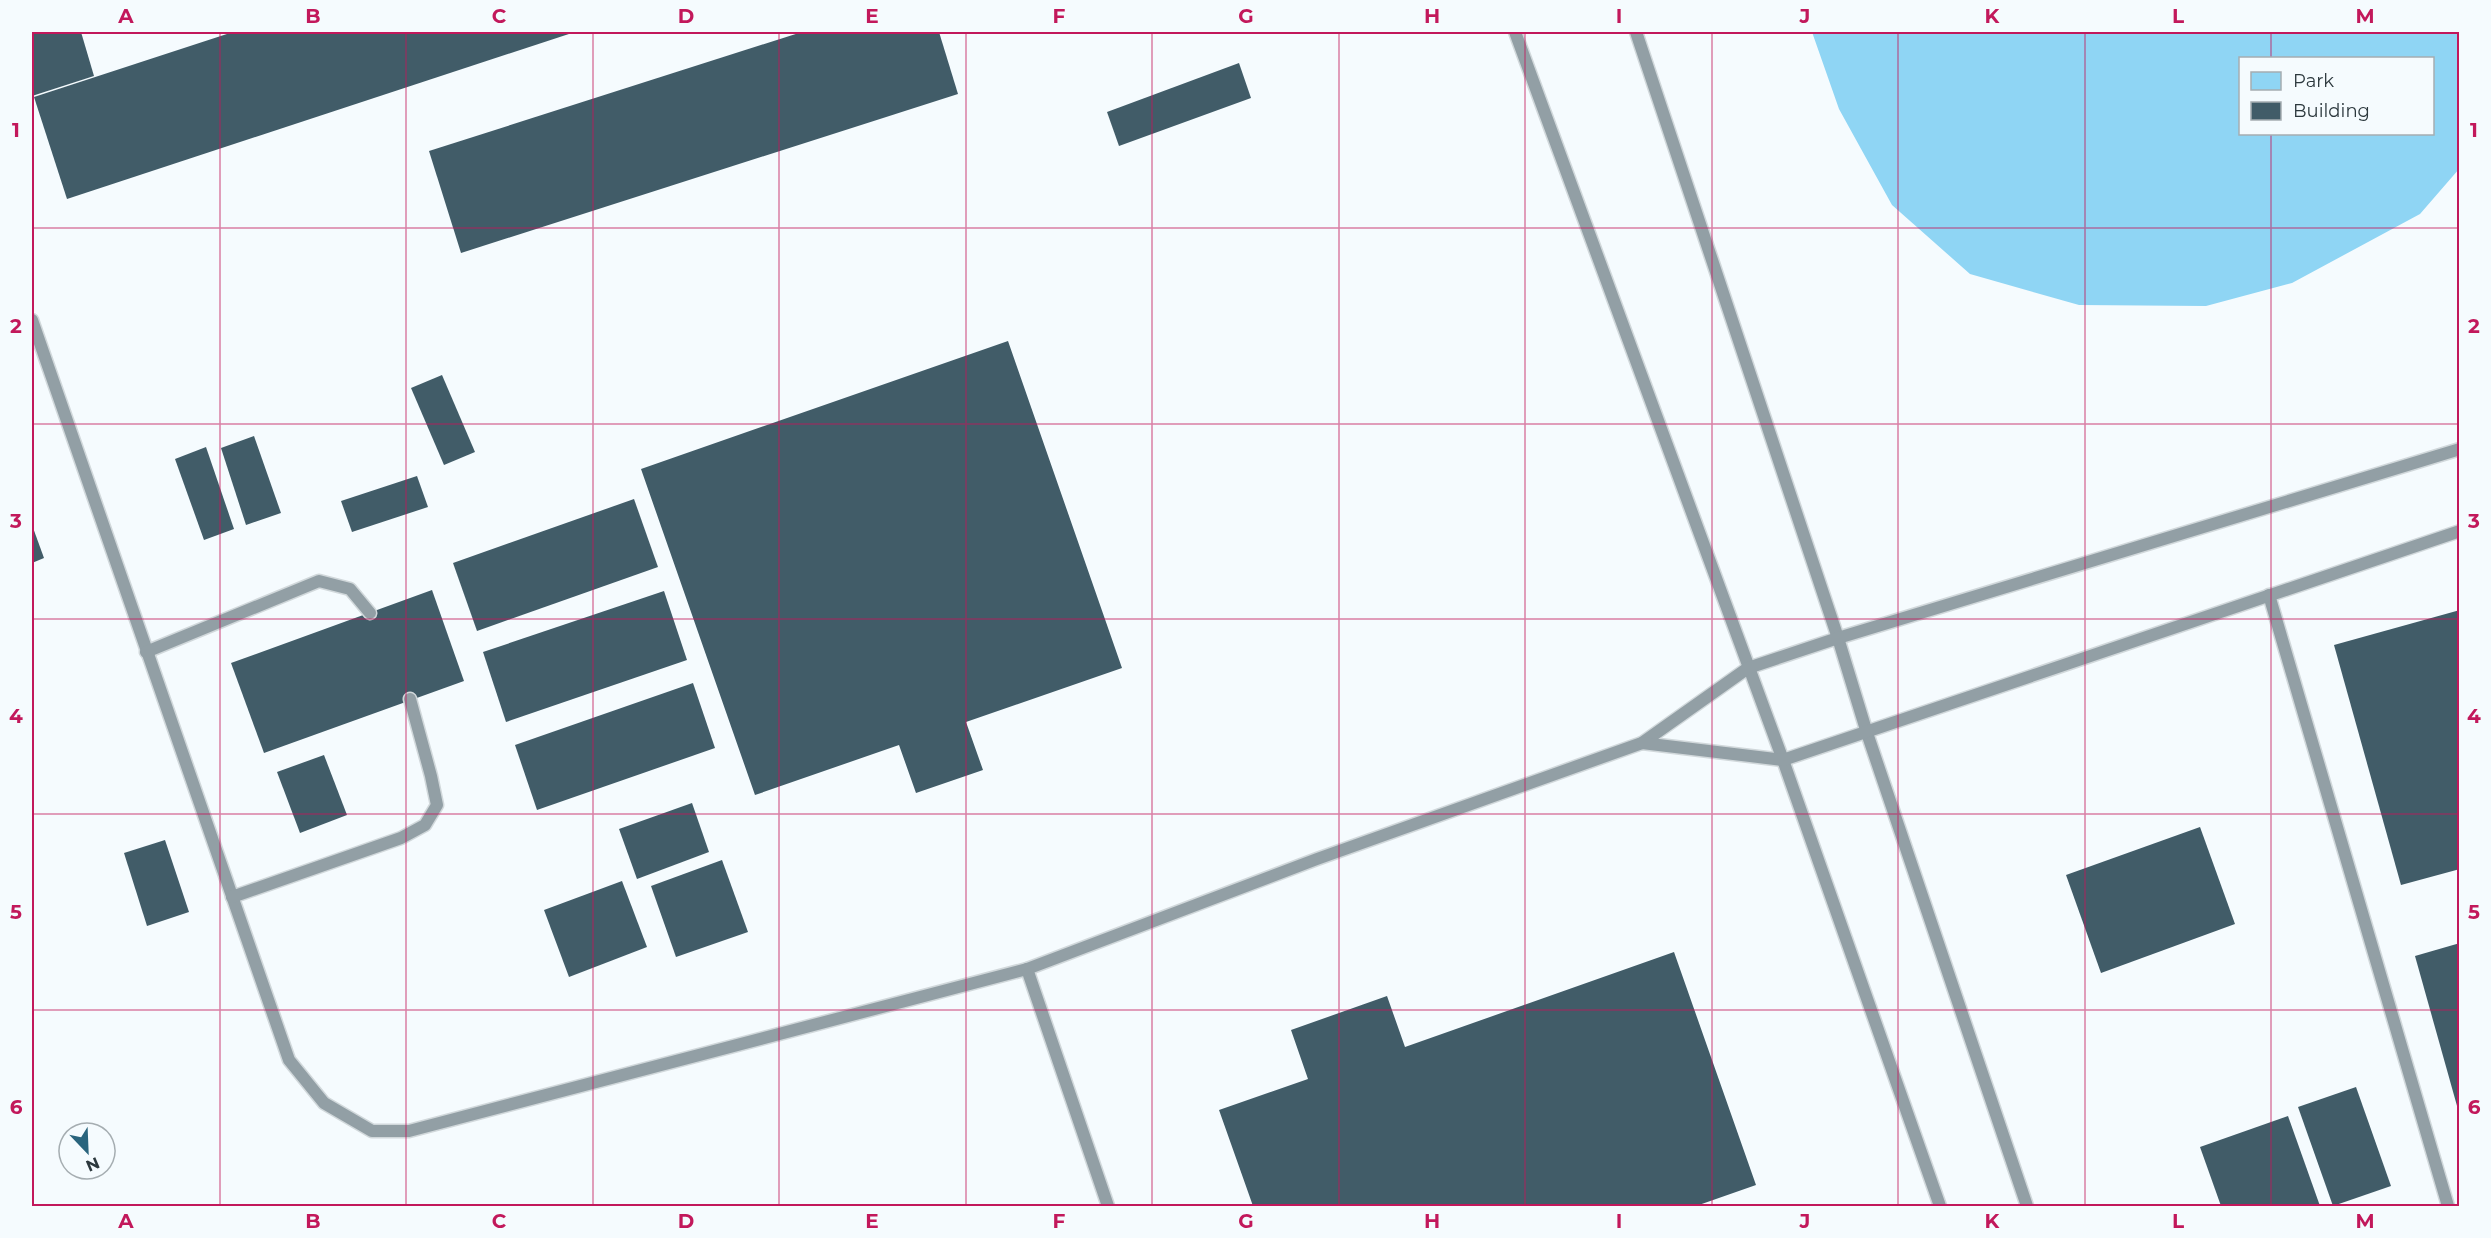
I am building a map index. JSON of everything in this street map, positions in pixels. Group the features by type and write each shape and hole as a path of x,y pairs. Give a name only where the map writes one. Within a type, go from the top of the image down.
{"lane":[{"path":"1515,32 1783,760 1940,1206"},
{"path":"1636,32 1838,638 1867,733 2027,1206"},
{"path":"32,320 289,1060 324,1103 372,1131 409,1131 1027,969 1317,859 1642,743 1748,668 1838,638 2460,449"},
{"path":"1642,743 1783,760 2460,531"},
{"path":"146,652 319,581 350,589 370,613"},
{"path":"2269,596 2448,1206"},
{"path":"232,897 401,838 425,825 437,805 410,699"},
{"path":"1027,969 1108,1206"}],"green space":[{"path":"1812,32 2459,32 2459,169 2420,214 2292,283 2206,306 2079,305 1970,274 1892,205 1839,109"}],"building":[{"path":"32,32 81,32 94,76 32,96"},
{"path":"233,32 575,32 67,199 34,97"},
{"path":"802,32 939,32 958,94 461,253 429,151"},
{"path":"1239,63 1251,98 1119,146 1107,112"},
{"path":"1008,341 1122,668 966,722 983,770 916,793 899,745 755,795 641,469"},
{"path":"442,375 475,452 444,465 411,388"},
{"path":"254,436 281,513 246,525 221,448"},
{"path":"206,447 234,529 204,540 175,459"},
{"path":"417,476 428,507 352,532 341,501"},
{"path":"634,499 658,567 477,631 453,563"},
{"path":"32,525 44,558 32,563"},
{"path":"432,590 464,681 264,753 231,663"},
{"path":"664,591 687,660 506,722 483,652"},
{"path":"2460,610 2460,869 2401,885 2334,645"},
{"path":"693,683 715,748 537,810 515,745"},
{"path":"324,755 347,815 300,833 277,772"},
{"path":"692,803 709,852 637,879 619,829"},
{"path":"2200,827 2235,924 2101,973 2066,875"},
{"path":"165,840 189,912 147,926 124,853"},
{"path":"722,860 748,932 676,957 651,886"},
{"path":"622,881 647,947 569,977 544,910"},
{"path":"2460,943 2460,1113 2459,1113 2415,956"},
{"path":"1674,952 1756,1185 1696,1206 1253,1206 1219,1110 1308,1079 1291,1030 1387,996 1405,1047"},
{"path":"2356,1087 2391,1186 2333,1206 2298,1107"},
{"path":"2288,1116 2320,1206 2221,1206 2200,1147"}]}
